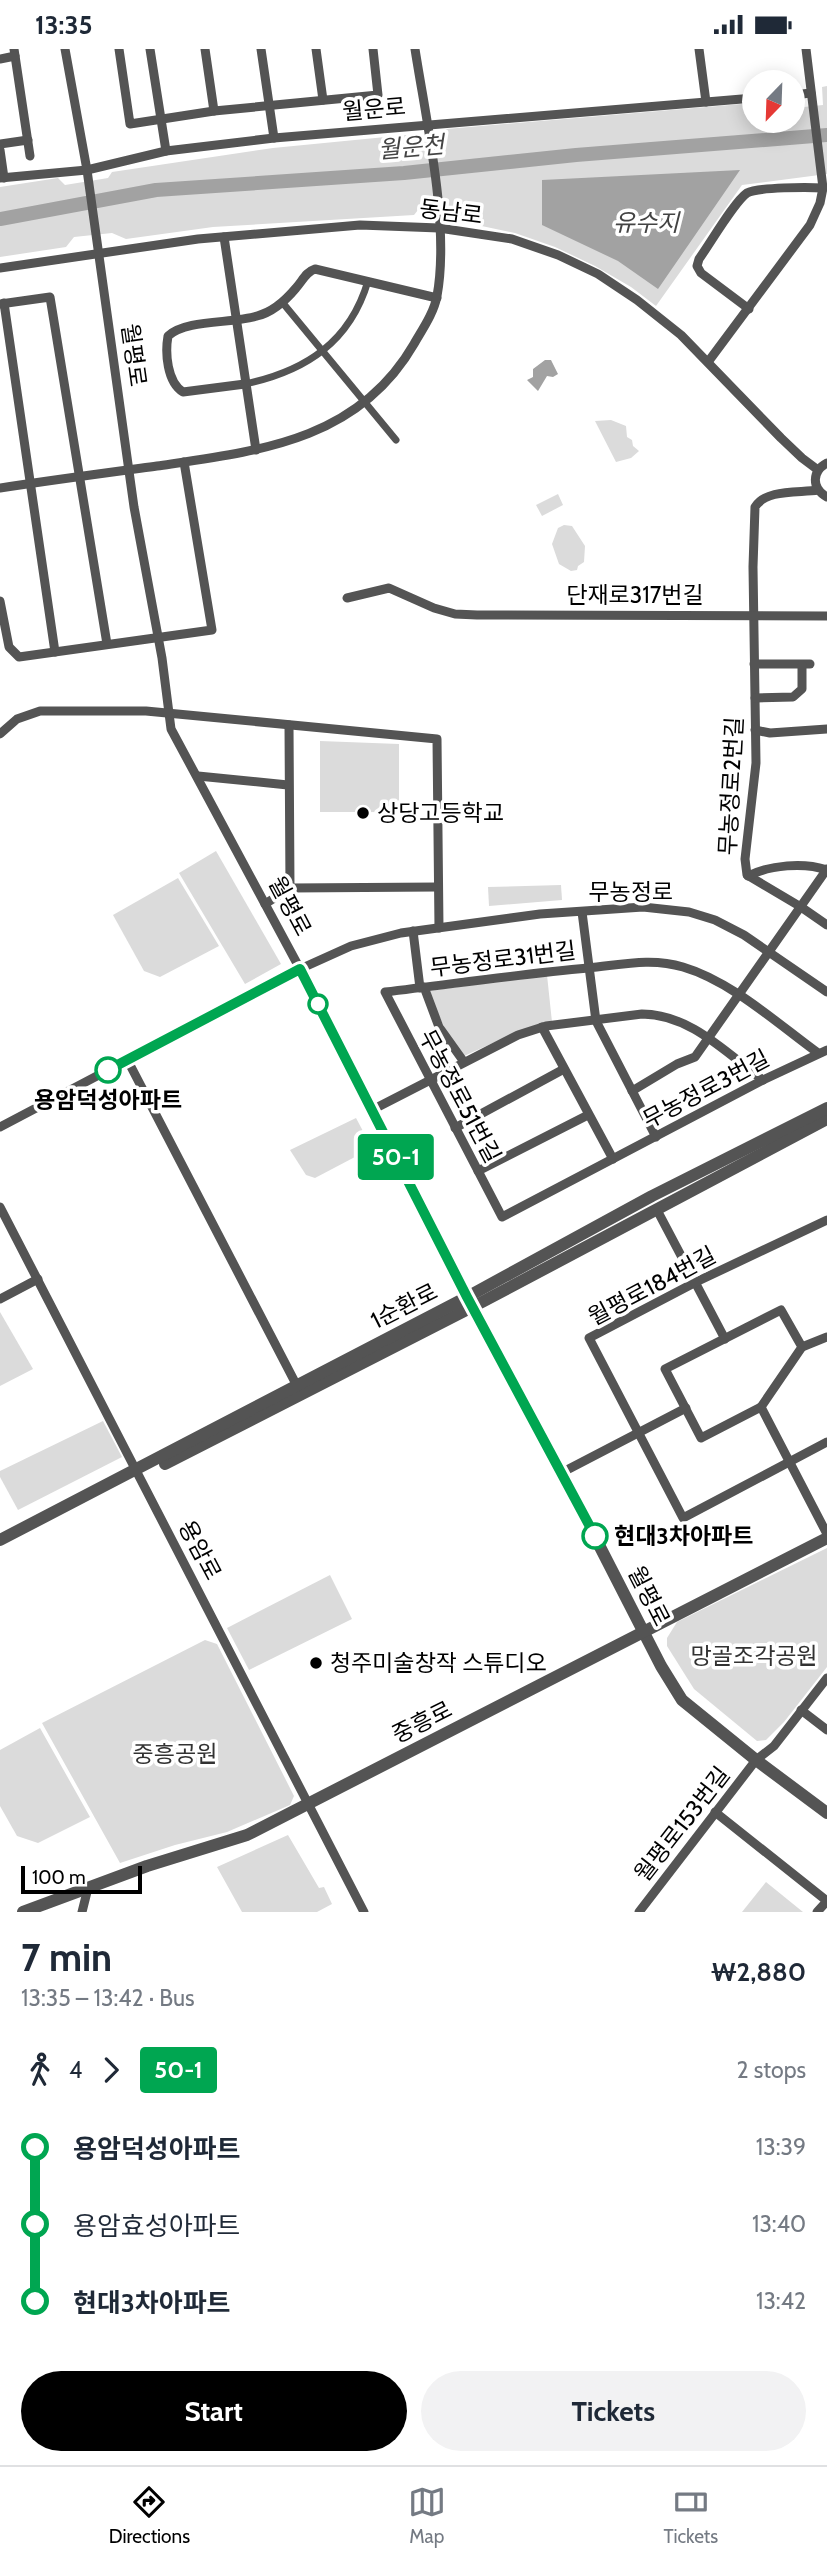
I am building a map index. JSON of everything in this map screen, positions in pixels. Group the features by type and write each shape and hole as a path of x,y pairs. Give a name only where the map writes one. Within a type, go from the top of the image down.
{"street":[{"name":"월평로","path":"65,49 87,170 129,470 171,729 300,969 661,1667 682,1700 827,1813"},
{"path":"119,49 130,124 214,111 378,95 373,49"},
{"path":"150,49 166,151"},
{"path":"205,49 214,111"},
{"path":"261,49 274,138"},
{"path":"316,49 323,100"},
{"path":"0,488 256,450 304,437 330,425 364,403 394,375 437,298 437,201 415,49"},
{"path":"699,49 706,102"},
{"path":"708,362 810,225 820,204 823,188 806,49"},
{"path":"0,59 15,53 30,156"},
{"path":"805,94 811,93"},
{"name":"월운로","path":"2,178 87,170 166,151 274,138 742,99"},
{"path":"0,145 28,140"},
{"path":"0,150 2,178"},
{"path":"749,309 701,273 697,266 699,259 739,202 750,191 823,188"},
{"name":"동남로","path":"0,268 198,239 360,225 439,228 512,239 558,255 598,274 637,300 681,335 795,452 818,470"},
{"path":"224,237 256,450"},
{"path":"368,281 363,299 352,320 323,350 304,364 274,378 245,384 183,392 176,388 166,346 168,335 174,330 260,316 282,302 306,274 315,269 368,281 437,298"},
{"path":"55,652 2,304 50,297 107,644"},
{"path":"282,302 396,440"},
{"path":"0,601 13,654 19,657 212,630 184,462"},
{"path":"827,463 818,470 815,478 818,490 827,497"},
{"path":"754,614 755,507 759,500 768,495 818,490"},
{"name":"단재로317번길","path":"346,598 389,588 433,608 455,614 477,615 827,616"},
{"name":"무농정로2번길","path":"754,614 756,763 745,859 748,876 827,925"},
{"name":"무농정로2번길","path":"754,664 806,665 803,689 793,697 755,698"},
{"path":"0,734 17,719 40,711 146,711 436,739 439,928"},
{"path":"289,725 290,888"},
{"path":"755,730 770,733 827,729"},
{"path":"198,776 288,785"},
{"name":"무농정로2번길","path":"748,876 761,870 812,865 827,870"},
{"path":"632,1091 677,1063 695,1057 827,870"},
{"path":"265,904 290,888 438,887"},
{"name":"무농정로","path":"0,1127 300,969 351,946 413,931 540,914 643,907 689,912 715,920 744,935 827,992"},
{"name":"무농정로31번길","path":"582,912 596,1021 656,1137"},
{"path":"413,931 422,988 439,1027 464,1062"},
{"name":"무농정로31번길","path":"386,992 632,962 662,962 706,975 739,996"},
{"name":"무농정로51번길","path":"386,992 429,1080 502,1217"},
{"name":"무농정로3번길","path":"739,996 779,1025 823,1051"},
{"path":"372,1111 518,1035 542,1027 642,1014 675,1018 692,1027 763,1080"},
{"path":"542,1027 613,1159"},
{"name":"무농정로3번길","path":"502,1217 823,1051"},
{"path":"128,1061 297,1386"},
{"path":"455,1128 564,1069"},
{"name":"1순환로","path":"0,1540 138,1473 470,1302 652,1196 827,1108"},
{"path":"478,1171 588,1115"},
{"name":"1순환로","path":"0,1549 297,1386 657,1210 827,1119"},
{"name":"용암로","path":"0,1207 364,1912"},
{"path":"657,1210 724,1339"},
{"name":"월평로184번길","path":"827,1220 696,1282 589,1338 683,1518 827,1442"},
{"path":"0,1299 38,1279"},
{"path":"802,1347 781,1310 665,1369 701,1438 761,1407 802,1347 827,1337"},
{"path":"761,1407 827,1536"},
{"path":"561,1473 686,1408"},
{"name":"중흥로","path":"23,1912 147,1866 247,1835 827,1536"},
{"name":"월평로153번길","path":"639,1912 756,1760 774,1746 827,1678"},
{"path":"801,1710 827,1730"},
{"path":"715,1812 827,1901 817,1912"},
{"path":"82,1912 88,1888"}],"green space":[{"path":"827,86 827,174 742,185 656,306 631,287 555,247 515,233 458,221 446,211 422,205 414,215 213,227 126,239 112,233 74,237 66,247 0,257 0,187 58,178 65,185 108,178 112,172 273,148 406,135 414,140 441,140 446,129 742,104 742,133 805,133 805,107 823,105 822,87"},
{"path":"611,420 626,426 627,437 639,451 631,458 616,462 595,421"},
{"path":"558,494 563,505 542,516 536,505"},
{"path":"564,525 572,526 585,546 584,562 577,570 571,571 559,564 552,544 558,528"},
{"path":"320,741 399,744 399,812 320,812"},
{"path":"216,851 281,964 245,984 179,873"},
{"path":"178,878 219,946 160,977 144,971 113,915"},
{"path":"561,885 562,900 489,906 488,887"},
{"path":"547,975 552,1022 504,1038 464,1056 450,1040 428,991"},
{"path":"356,1118 372,1148 315,1178 306,1175 290,1150"},
{"path":"0,1312 33,1369 0,1386"},
{"path":"103,1421 122,1457 18,1510 0,1477 0,1471"},
{"name":"망골조각공원","path":"827,1548 827,1667 784,1722 766,1740 757,1741 694,1689 667,1646 667,1638 677,1622"},
{"path":"330,1575 352,1619 249,1670 227,1628"},
{"name":"중흥공원","path":"205,1640 217,1644 294,1796 290,1805 227,1832 120,1863 42,1723"},
{"path":"40,1728 90,1817 38,1843 17,1836 0,1806 0,1750"},
{"path":"288,1835 319,1888 324,1887 332,1904 317,1912 242,1912 217,1867"},
{"path":"766,1882 803,1912 742,1912"}],"water":[{"name":"유수지","path":"740,170 658,289 618,261 542,225 542,180"},
{"path":"545,360 551,360 558,374 547,376 538,391 527,380 533,377 533,369"}],"waterway":[{"name":"월운천","path":"0,219 156,190 404,173 576,155 827,135"}],"bus line":[{"name":"50-1","path":"108,1070 300,969 467,1297 595,1536"}],"place":[{"name":"상당고등학교","path":"363,813"},
{"name":"용암덕성아파트","path":"108,1070"},
{"name":"현대3차아파트","path":"595,1536"},
{"name":"청주미술창작 스튜디오","path":"316,1663"}]}
